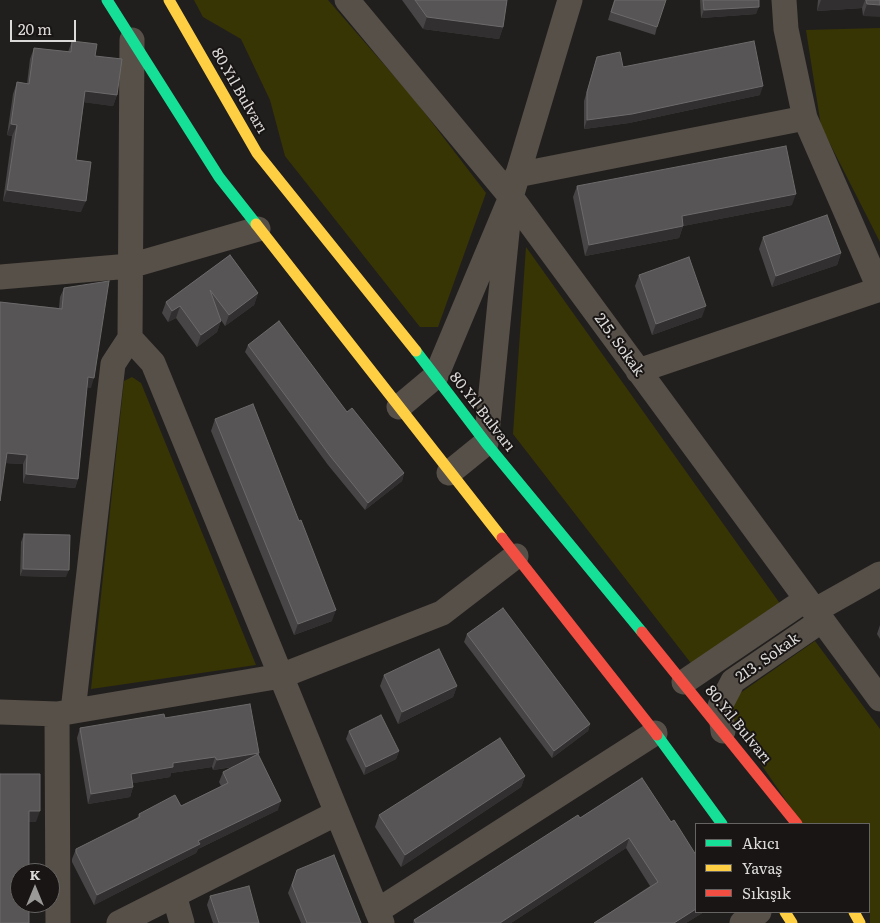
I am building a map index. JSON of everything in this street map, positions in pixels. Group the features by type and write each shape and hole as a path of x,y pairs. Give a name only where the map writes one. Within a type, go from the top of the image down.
{"street":[{"path":"107,0 218,177 655,733 721,823"},
{"name":"80.Yıl Bulvarı","path":"169,0 257,154 436,376 486,443 724,731 795,823"},
{"name":"215. Sokak","path":"347,0 514,186 638,371 880,699"},
{"path":"399,407 436,376 514,186 570,0"},
{"path":"638,371 880,289 805,118 786,29 784,0"},
{"path":"58,923 65,712 113,364 130,338 132,40"},
{"path":"514,186 805,118"},
{"path":"449,473 486,443 514,186"},
{"path":"0,277 130,266 258,229"},
{"path":"130,338 153,363 380,917 655,733"},
{"path":"0,712 65,712 281,676 442,613 516,556"},
{"name":"213. Sokak","path":"684,682 880,574"},
{"name":"213. Sokak","path":"724,731 720,706 733,681 814,610"},
{"path":"119,923 337,813"},
{"path":"174,895 182,923"},
{"path":"742,923 757,913"}],"shaded area":[{"path":"194,0 328,0 414,99 486,193 438,327 420,327 285,156 270,100 241,39 203,17"},
{"path":"880,28 880,242 821,126 806,30"},
{"path":"526,247 781,605 694,667 513,434"},
{"path":"132,377 141,383 256,665 91,689 124,381"},
{"path":"815,641 880,729 880,923 870,923 870,823 801,823 728,716 736,696"}],"building":[{"path":"415,0 507,0 503,27 427,17"},
{"path":"615,0 666,0 657,27 611,12"},
{"path":"703,0 759,0 759,7 704,10"},
{"path":"866,0 880,0 880,5 867,4"},
{"path":"72,41 97,44 95,56 122,59 117,95 85,91 76,160 91,162 86,201 7,190 17,125 11,124 17,82 29,84 34,48 71,52"},
{"path":"754,41 763,86 632,114 587,120 587,92 597,57 620,52 623,67"},
{"path":"786,146 796,194 682,216 683,226 589,245 577,186"},
{"path":"827,215 841,253 776,276 763,237"},
{"path":"230,255 258,293 229,315 210,290 221,321 201,335 180,306 172,311 166,302"},
{"path":"689,257 706,306 656,324 639,275"},
{"path":"109,281 94,378 88,377 78,479 26,474 27,455 7,453 0,501 0,302 62,309 64,288"},
{"path":"279,321 347,412 352,408 404,473 368,503 331,457 248,345"},
{"path":"253,404 336,610 298,624 215,419"},
{"path":"24,534 70,535 69,570 23,569"},
{"path":"503,608 590,724 554,751 467,634"},
{"path":"439,649 457,686 402,712 384,675"},
{"path":"250,704 259,753 217,760 215,757 173,763 173,767 131,774 133,787 91,794 80,728 164,714 165,718"},
{"path":"381,715 399,751 366,767 349,731"},
{"path":"500,738 525,776 405,855 379,815"},
{"path":"258,754 281,801 198,841 200,844 97,895 76,849 140,817 139,814 175,795 181,806 228,783 223,772"},
{"path":"0,774 40,774 40,811 29,811 29,863 10,863 10,913 29,913 29,923 0,923"},
{"path":"642,778 671,822 674,820 695,853 695,910 674,923 594,923 658,882 629,838 500,923 416,923 414,920 578,815 580,818"},
{"path":"334,855 361,923 307,923 292,885 297,870"},
{"path":"249,886 259,923 219,923 210,896"}],"traffic: fast":[{"path":"107,0 219,177 256,224"},
{"path":"416,351 486,443 642,632"},
{"path":"657,735 721,823"}],"traffic: slow":[{"path":"169,0 257,153 416,351"},
{"path":"256,224 502,538"},
{"path":"786,913 792,923"},
{"path":"855,913 860,923"}],"traffic: jam":[{"path":"502,538 657,735"},
{"path":"642,632 796,823"}]}
